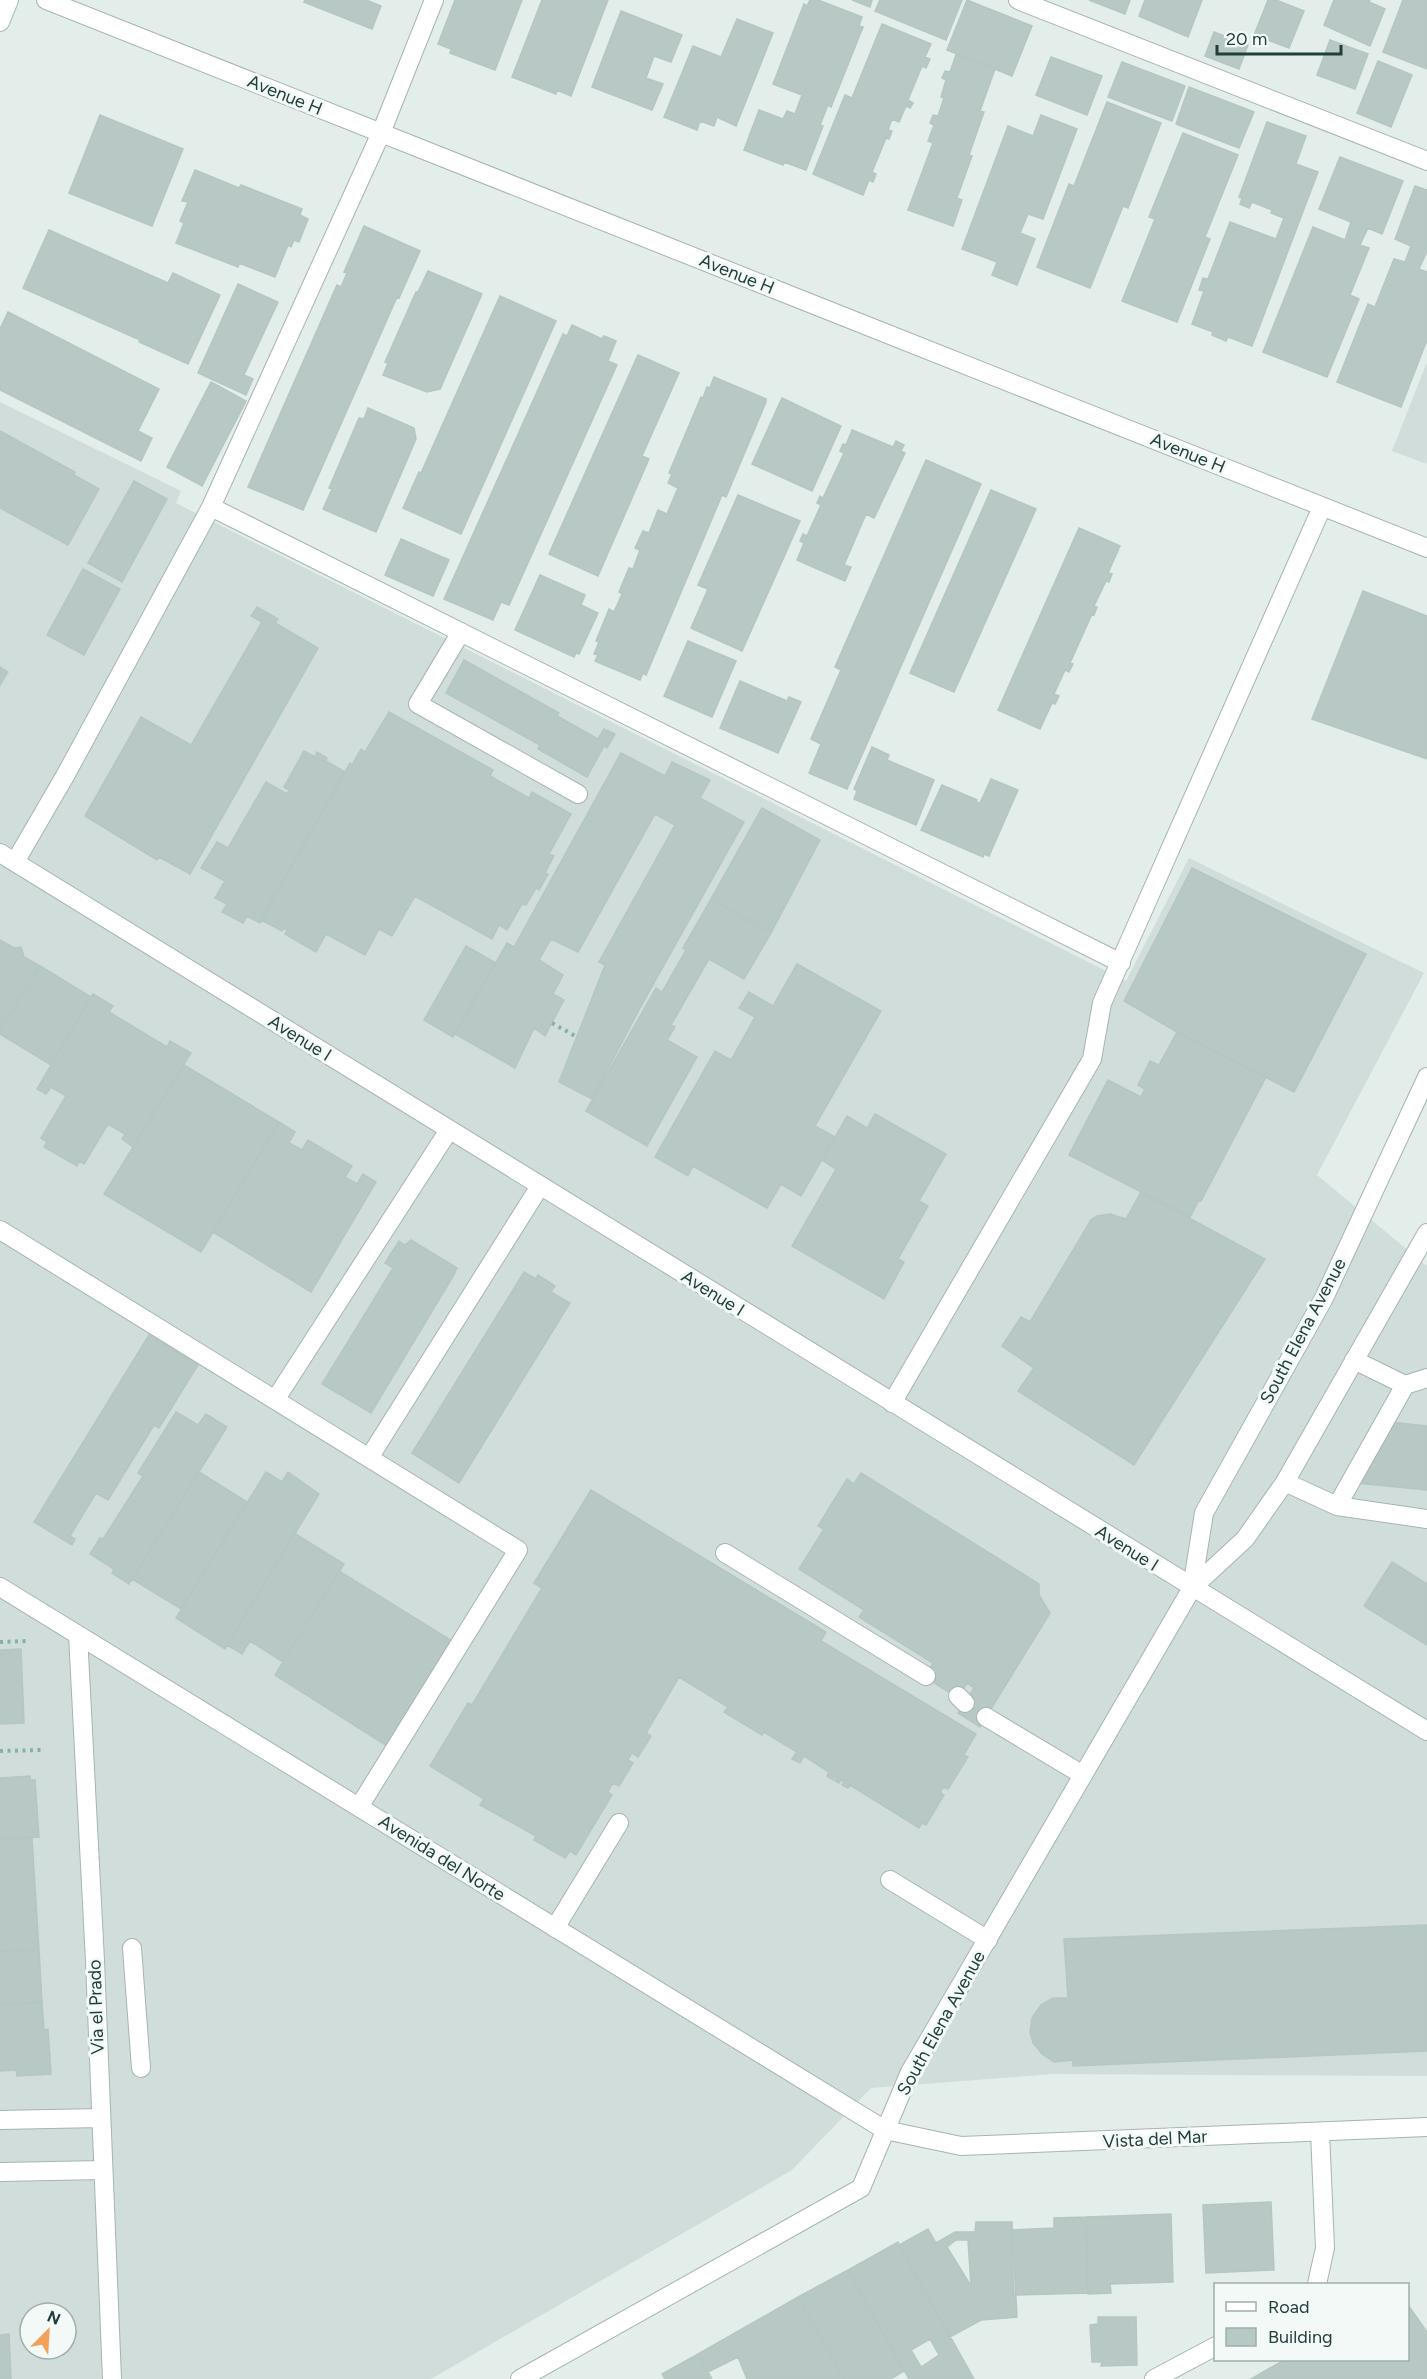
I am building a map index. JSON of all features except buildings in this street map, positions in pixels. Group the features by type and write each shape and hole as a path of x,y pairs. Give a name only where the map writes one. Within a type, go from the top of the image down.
{"street":[{"path":"0,22 9,0"},
{"name":"Avenue H","path":"46,0 1427,548"},
{"path":"7,858 70,766 212,507 381,133 434,0"},
{"path":"1018,0 1427,161"},
{"path":"212,507 1121,963"},
{"path":"892,1403 1092,1059 1102,1003 1322,507"},
{"path":"460,632 418,704 578,794"},
{"name":"Avenue I","path":"7,858 1427,1731"},
{"name":"South Elena Avenue","path":"1192,1588 1204,1513 1324,1298 1427,1077"},
{"path":"275,1400 449,1130"},
{"path":"369,1458 540,1185"},
{"path":"0,1230 518,1550 359,1807"},
{"name":"South Elena Avenue","path":"520,2379 861,2188 910,2072 1192,1588 1245,1539 1285,1482 1427,1233"},
{"path":"1354,1360 1405,1385"},
{"path":"1337,1506 1405,1385 1427,1378"},
{"path":"1285,1482 1337,1506 1427,1519"},
{"path":"725,1553 926,1676"},
{"name":"Avenida del Norte","path":"0,1587 885,2130"},
{"name":"Via el Prado","path":"78,1635 112,2379"},
{"path":"986,1717 1083,1775"},
{"path":"555,1928 619,1823"},
{"path":"890,1880 988,1940"},
{"path":"132,1948 141,2068"},
{"path":"0,2120 101,2118"},
{"name":"Vista del Mar","path":"885,2130 962,2146 1427,2127"},
{"path":"1317,2283 1325,2248 1320,2132"},
{"path":"0,2172 103,2170"},
{"path":"1154,2379 1214,2347"}],"path":[{"path":"552,1023 576,1037"},
{"path":"0,1642 28,1641"},
{"path":"0,1751 42,1750"}],"shaded area":[{"path":"1427,362 1427,464 1392,451"},
{"path":"0,402 181,491 176,503 1126,981 1189,858 1424,973 1317,1175 1427,1266 1427,2076 1052,2074 871,2088 792,2170 431,2379 0,2379"}]}
